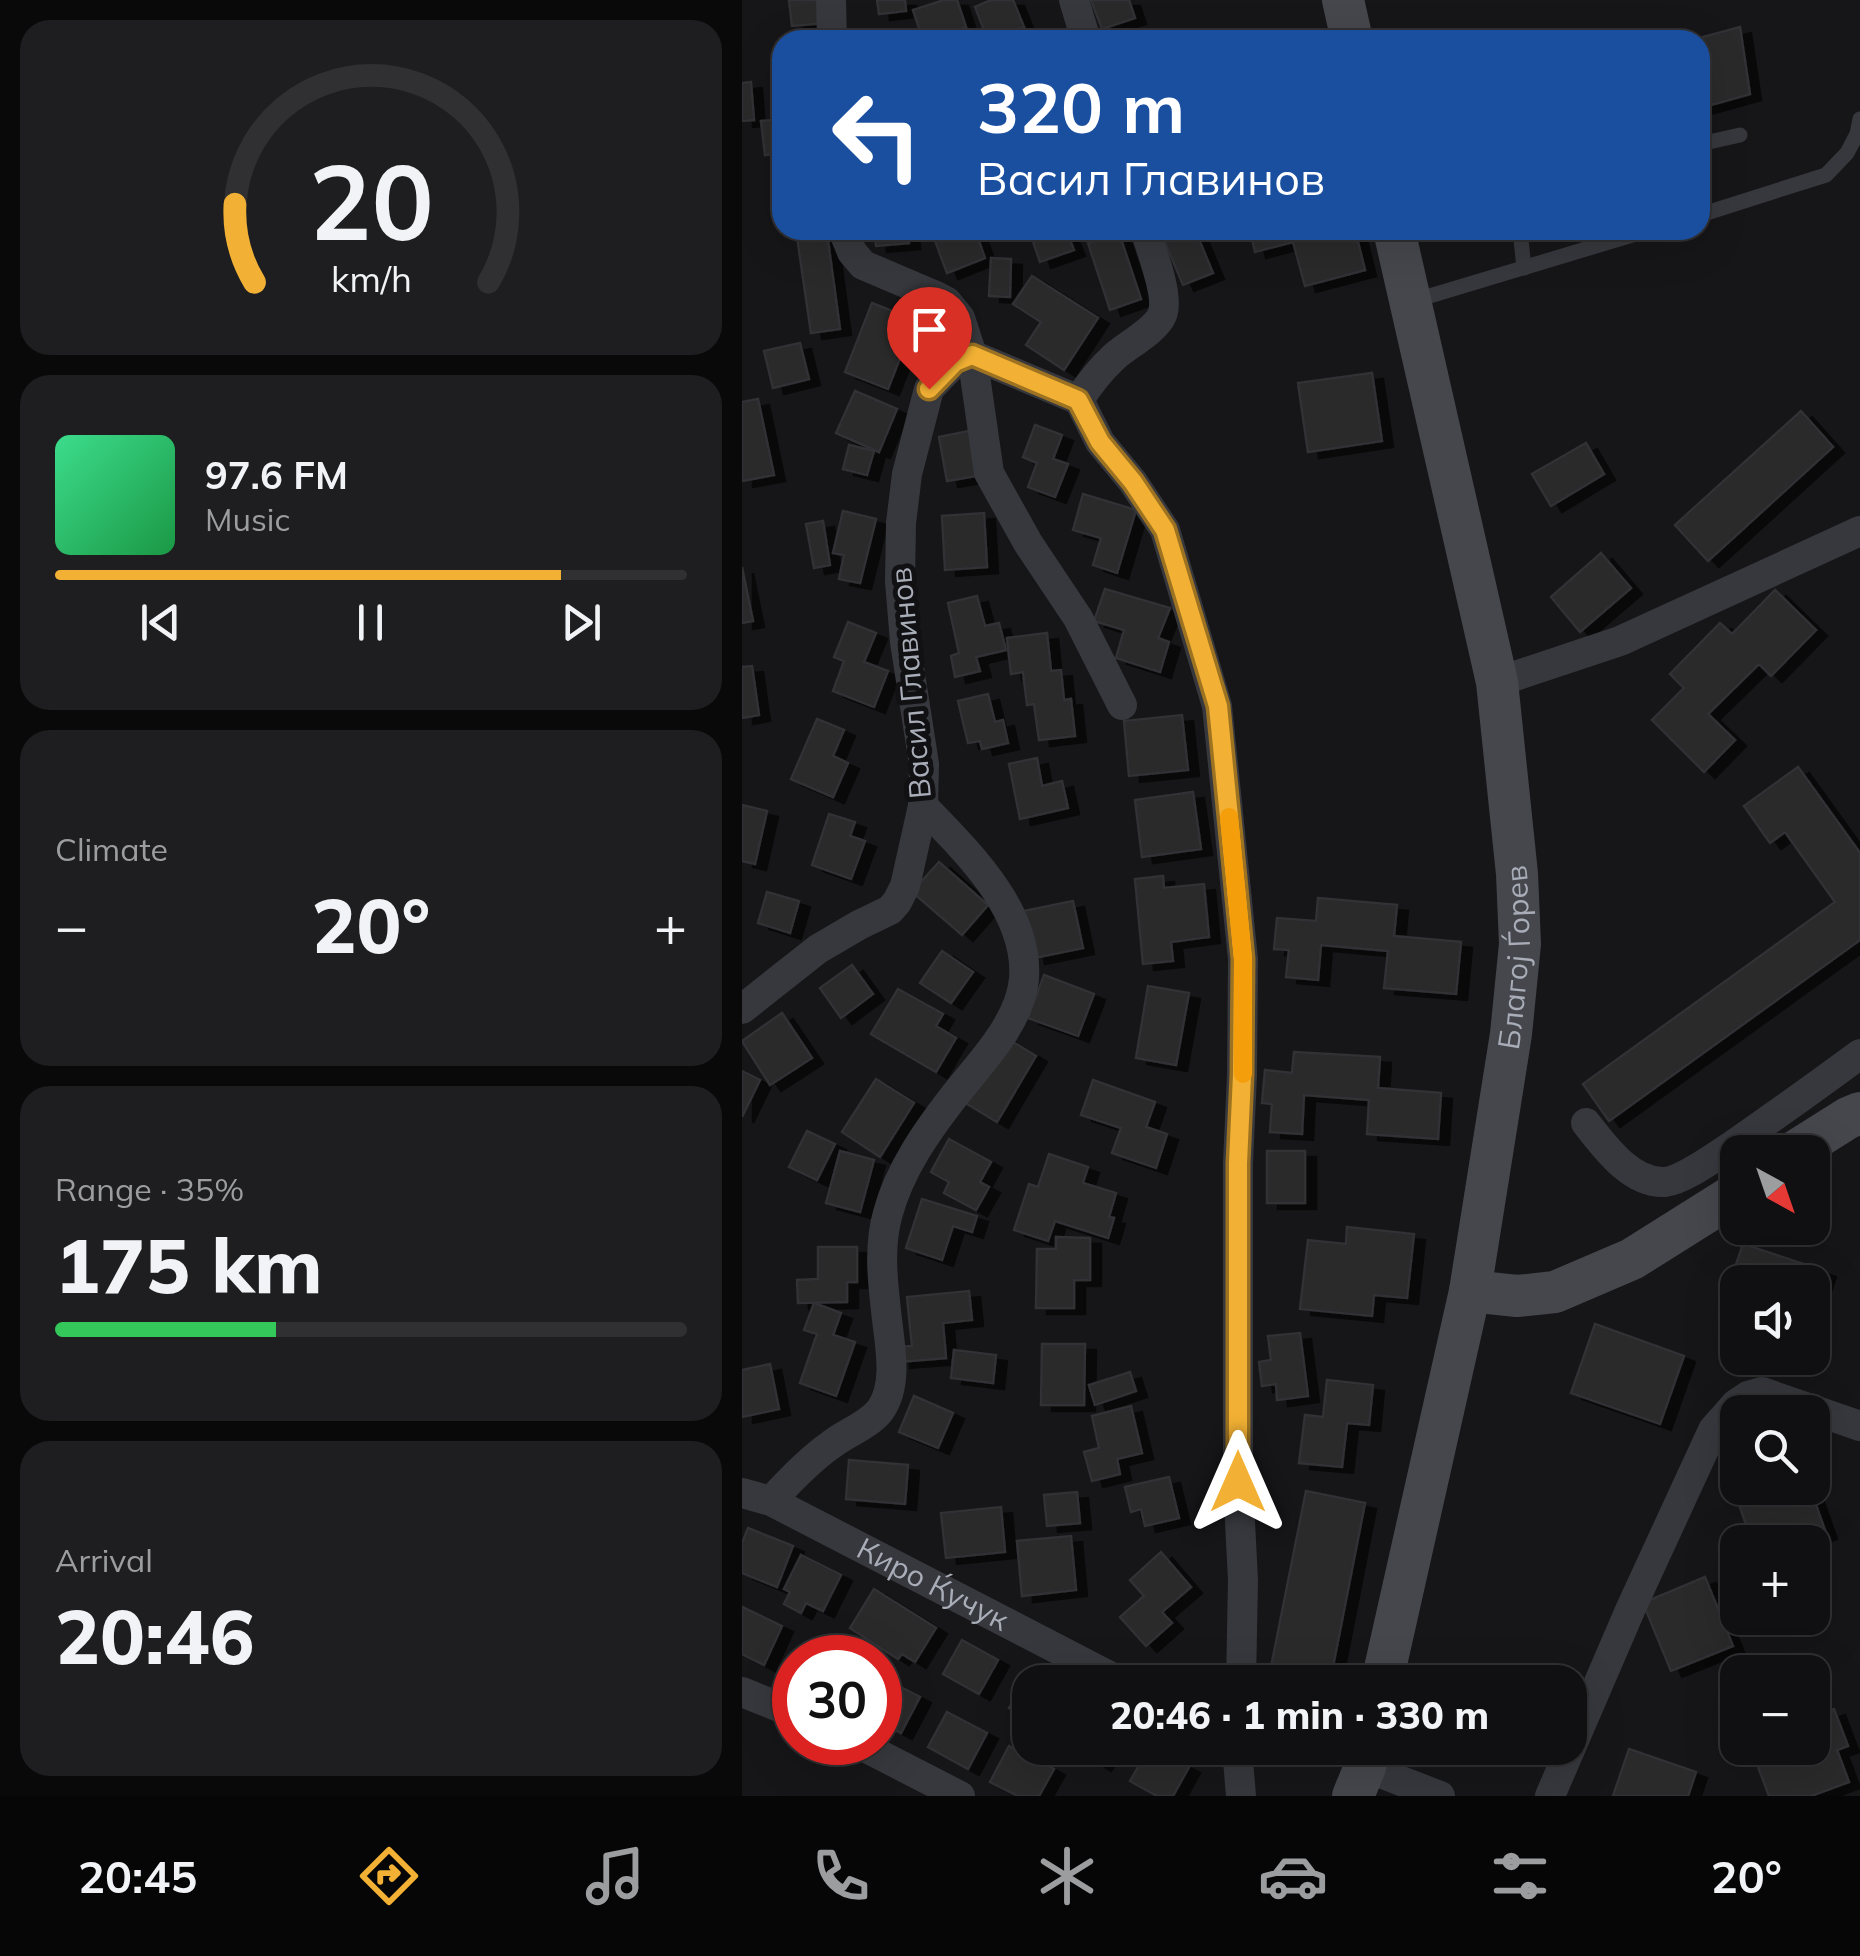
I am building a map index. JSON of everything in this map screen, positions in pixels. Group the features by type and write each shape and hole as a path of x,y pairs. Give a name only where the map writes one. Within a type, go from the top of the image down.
{"main road":[{"path":"1343,0 1350,30"},
{"name":"Благој Ѓорев","path":"1386,1665 1470,1291 1512,1034 1520,944 1517,874 1497,682 1396,240"},
{"path":"1821,1135 1860,1113"},
{"path":"1470,1291 1518,1296 1555,1292 1632,1259 1720,1204"}],"street":[{"path":"831,0 832,30"},
{"path":"1074,0 1083,30"},
{"path":"847,240 863,266 947,302 960,318 972,355 989,473 1028,543 1078,618 1122,705"},
{"path":"1078,400 1096,375 1162,315 1164,303 1148,240"},
{"path":"972,355 1078,400 1100,442 1165,530 1218,706 1243,959 1238,1163 1241,1665"},
{"name":"Васил Главинов","path":"742,1009 818,949 881,916 898,902 904,886 923,806 924,764 900,581 907,474 929,389 955,362 972,355"},
{"path":"1497,682 1620,641 1860,531"},
{"path":"756,1497 873,1418 882,1407 889,1390 892,1355 882,1245 888,1214 910,1158 1012,1019 1024,982 1023,954 998,893 975,860 923,806"},
{"path":"1586,1124 1610,1152 1640,1177 1665,1182 1697,1169 1860,1054"},
{"path":"1550,1796 1713,1430 1736,1404 1762,1392 1860,1426"},
{"name":"Киро Ќучук","path":"756,1497 1088,1665"},
{"path":"742,1692 772,1704"},
{"path":"900,1765 960,1796"},
{"path":"1239,1765 1241,1796"},
{"path":"1362,1770 1440,1796"}],"lane":[{"path":"1710,212 1826,175 1847,153 1860,119"},
{"path":"1710,142 1740,135"},
{"path":"1521,240 1524,268"},
{"path":"1410,302 1616,240"}],"building":[{"path":"789,0 823,0 825,23 792,26"},
{"path":"877,0 905,0 906,11 879,14"},
{"path":"957,0 966,27 920,30 913,10"},
{"path":"991,0 1013,0 1024,27 984,30 975,7"},
{"path":"1091,0 1129,0 1135,18 1102,29"},
{"path":"1740,27 1750,94 1710,105 1710,35"},
{"path":"751,82 754,120 742,121 742,83"},
{"path":"772,120 772,154 765,155 761,121"},
{"path":"797,240 828,240 840,329 811,333"},
{"path":"875,240 909,240 909,243 876,246"},
{"path":"935,240 979,240 985,258 947,273"},
{"path":"1032,240 1070,240 1074,250 1040,262"},
{"path":"1121,240 1141,299 1110,310 1088,243"},
{"path":"1164,240 1199,240 1213,273 1183,285"},
{"path":"1252,240 1358,240 1365,270 1305,286 1293,242 1255,252"},
{"path":"991,258 1011,259 1010,297 989,296"},
{"path":"1032,276 1098,318 1064,370 1026,345 1041,322 1013,304"},
{"path":"872,303 915,320 888,389 845,372"},
{"path":"800,343 809,379 773,388 764,351"},
{"path":"1372,373 1382,441 1308,452 1298,383"},
{"path":"855,391 897,409 879,452 836,433"},
{"path":"758,399 774,475 742,481 742,402"},
{"path":"1801,411 1833,447 1708,561 1675,525"},
{"path":"1035,425 1062,435 1053,459 1068,464 1055,497 1028,487 1037,463 1023,457"},
{"path":"974,430 982,475 947,481 939,437"},
{"path":"1586,443 1604,474 1551,506 1532,474"},
{"path":"849,445 874,451 867,475 843,469"},
{"path":"1083,494 1136,510 1117,573 1093,565 1101,538 1073,530"},
{"path":"843,511 876,519 860,583 839,579 844,555 833,553"},
{"path":"984,513 987,567 945,570 942,516"},
{"path":"823,521 830,565 814,568 806,524"},
{"path":"1601,553 1631,588 1580,632 1551,597"},
{"path":"742,567 753,621 742,623"},
{"path":"1105,589 1170,608 1158,638 1169,642 1160,672 1116,658 1124,630 1094,621"},
{"path":"1775,590 1816,630 1771,676 1759,664 1708,714 1735,740 1704,772 1652,720 1684,688 1670,674 1720,623 1732,634"},
{"path":"977,596 985,626 999,623 1006,650 976,657 980,671 955,677 951,656 959,653 948,603"},
{"path":"848,622 876,633 864,662 888,671 874,707 833,691 844,661 834,657"},
{"path":"1047,633 1051,671 1061,670 1064,700 1071,699 1075,736 1039,740 1034,704 1027,705 1023,672 1011,674 1007,638"},
{"path":"752,666 759,715 742,718 742,667"},
{"path":"988,694 995,722 1003,720 1008,743 982,749 980,741 968,743 958,701"},
{"path":"1182,715 1188,770 1129,776 1124,721"},
{"path":"817,719 844,730 833,756 848,763 833,797 791,779"},
{"path":"1037,758 1042,786 1062,781 1068,808 1020,819 1009,764"},
{"path":"1798,767 1860,853 1860,940 1609,1121 1583,1084 1835,902 1785,832 1770,843 1744,806"},
{"path":"1193,792 1201,849 1142,857 1135,800"},
{"path":"742,805 767,811 755,864 742,861"},
{"path":"829,814 855,822 850,836 865,841 851,879 812,865"},
{"path":"939,862 988,905 962,935 912,892"},
{"path":"1163,876 1164,888 1204,884 1209,937 1171,942 1173,961 1143,964 1135,879"},
{"path":"767,892 799,901 790,933 758,923"},
{"path":"1318,898 1397,905 1394,936 1461,942 1456,994 1384,988 1388,951 1321,945 1318,980 1286,977 1289,950 1274,949 1277,918 1316,921"},
{"path":"1073,901 1083,948 1034,958 1024,911"},
{"path":"942,951 973,972 951,1003 920,983"},
{"path":"852,965 873,994 841,1018 820,988"},
{"path":"1044,975 1094,994 1078,1036 1028,1018"},
{"path":"1148,986 1189,993 1176,1065 1136,1058"},
{"path":"898,989 943,1014 936,1026 956,1038 936,1072 871,1034"},
{"path":"782,1013 812,1058 770,1085 742,1041"},
{"path":"1003,1036 1036,1056 997,1122 964,1102"},
{"path":"1294,1052 1380,1057 1378,1088 1441,1093 1438,1139 1367,1134 1369,1100 1304,1095 1302,1134 1270,1132 1272,1104 1262,1103 1265,1070 1292,1073"},
{"path":"742,1071 760,1080 742,1117"},
{"path":"876,1079 914,1103 880,1157 842,1132"},
{"path":"1093,1080 1155,1102 1146,1127 1167,1134 1156,1168 1112,1153 1121,1128 1081,1115"},
{"path":"807,1131 835,1144 817,1180 789,1167"},
{"path":"949,1139 991,1162 980,1182 989,1187 976,1210 944,1193 949,1182 931,1172"},
{"path":"840,1151 874,1160 860,1212 826,1203"},
{"path":"1267,1151 1305,1151 1305,1203 1267,1203"},
{"path":"1049,1154 1088,1167 1083,1183 1116,1193 1108,1238 1055,1221 1048,1241 1014,1230 1029,1184 1038,1187"},
{"path":"922,1199 977,1216 972,1232 953,1226 942,1260 906,1248"},
{"path":"1347,1227 1414,1234 1407,1298 1374,1295 1372,1316 1300,1309 1308,1240 1346,1244"},
{"path":"1056,1237 1090,1238 1090,1280 1074,1280 1074,1308 1036,1308 1037,1249 1056,1249"},
{"path":"1743,1245 1746,1245 1807,1265 1736,1265"},
{"path":"818,1247 857,1247 857,1282 847,1282 847,1302 798,1303 797,1280 818,1279"},
{"path":"969,1291 972,1320 943,1323 946,1358 899,1362 898,1347 912,1346 907,1297"},
{"path":"814,1303 841,1313 833,1335 855,1342 836,1396 800,1383 817,1334 804,1330"},
{"path":"1595,1324 1684,1356 1660,1424 1571,1393"},
{"path":"1300,1333 1308,1396 1277,1400 1276,1384 1262,1386 1259,1362 1271,1360 1268,1336"},
{"path":"1042,1344 1085,1344 1084,1405 1041,1405"},
{"path":"954,1350 996,1355 993,1383 951,1378"},
{"path":"770,1364 779,1409 742,1417 742,1370"},
{"path":"1130,1372 1136,1391 1095,1405 1089,1385"},
{"path":"1327,1380 1373,1385 1369,1425 1347,1423 1342,1467 1299,1463 1305,1415 1323,1417"},
{"path":"914,1396 953,1413 938,1448 899,1432"},
{"path":"1131,1406 1142,1453 1117,1459 1120,1474 1092,1481 1084,1452 1099,1448 1092,1416"},
{"path":"849,1460 908,1465 905,1504 846,1499"},
{"path":"1169,1477 1179,1518 1145,1526 1141,1509 1131,1512 1125,1487"},
{"path":"1306,1491 1365,1503 1333,1665 1271,1665"},
{"path":"1077,1492 1080,1523 1047,1526 1044,1495"},
{"path":"1739,1505 1816,1505 1823,1525 1746,1525"},
{"path":"1001,1507 1005,1552 946,1558 941,1513"},
{"path":"748,1528 793,1546 777,1587 742,1573 742,1543"},
{"path":"1071,1536 1076,1590 1022,1596 1017,1541"},
{"path":"1161,1552 1191,1587 1162,1612 1172,1623 1146,1646 1120,1617 1144,1596 1130,1580"},
{"path":"801,1555 841,1575 823,1611 806,1603 801,1613 784,1604 790,1592 784,1589"},
{"path":"1705,1577 1720,1614 1720,1635 1729,1635 1733,1646 1671,1671 1643,1603"},
{"path":"874,1589 936,1628 915,1662 902,1654 902,1635 861,1635 850,1628"},
{"path":"742,1607 782,1626 778,1635 772,1635 772,1648 764,1665 742,1654"},
{"path":"962,1640 998,1660 979,1694 943,1674"},
{"path":"902,1688 920,1697 902,1731"},
{"path":"1834,1709 1848,1746 1837,1750 1849,1782 1811,1796 1769,1796 1757,1765 1830,1765 1830,1710"},
{"path":"947,1712 987,1733 968,1769 928,1747"},
{"path":"1009,1746 1012,1765 1046,1765 1054,1769 1039,1796 1018,1796 990,1782"},
{"path":"1629,1749 1696,1772 1688,1796 1613,1796"},
{"path":"1139,1765 1189,1767 1173,1796 1157,1796 1130,1781"}],"slow traffic":[{"path":"1229,817 1243,959 1243,1074"}],"route":[{"path":"929,389 955,362 972,355 1078,400 1100,442 1165,530 1218,706 1243,959 1238,1163 1238,1482"}]}
